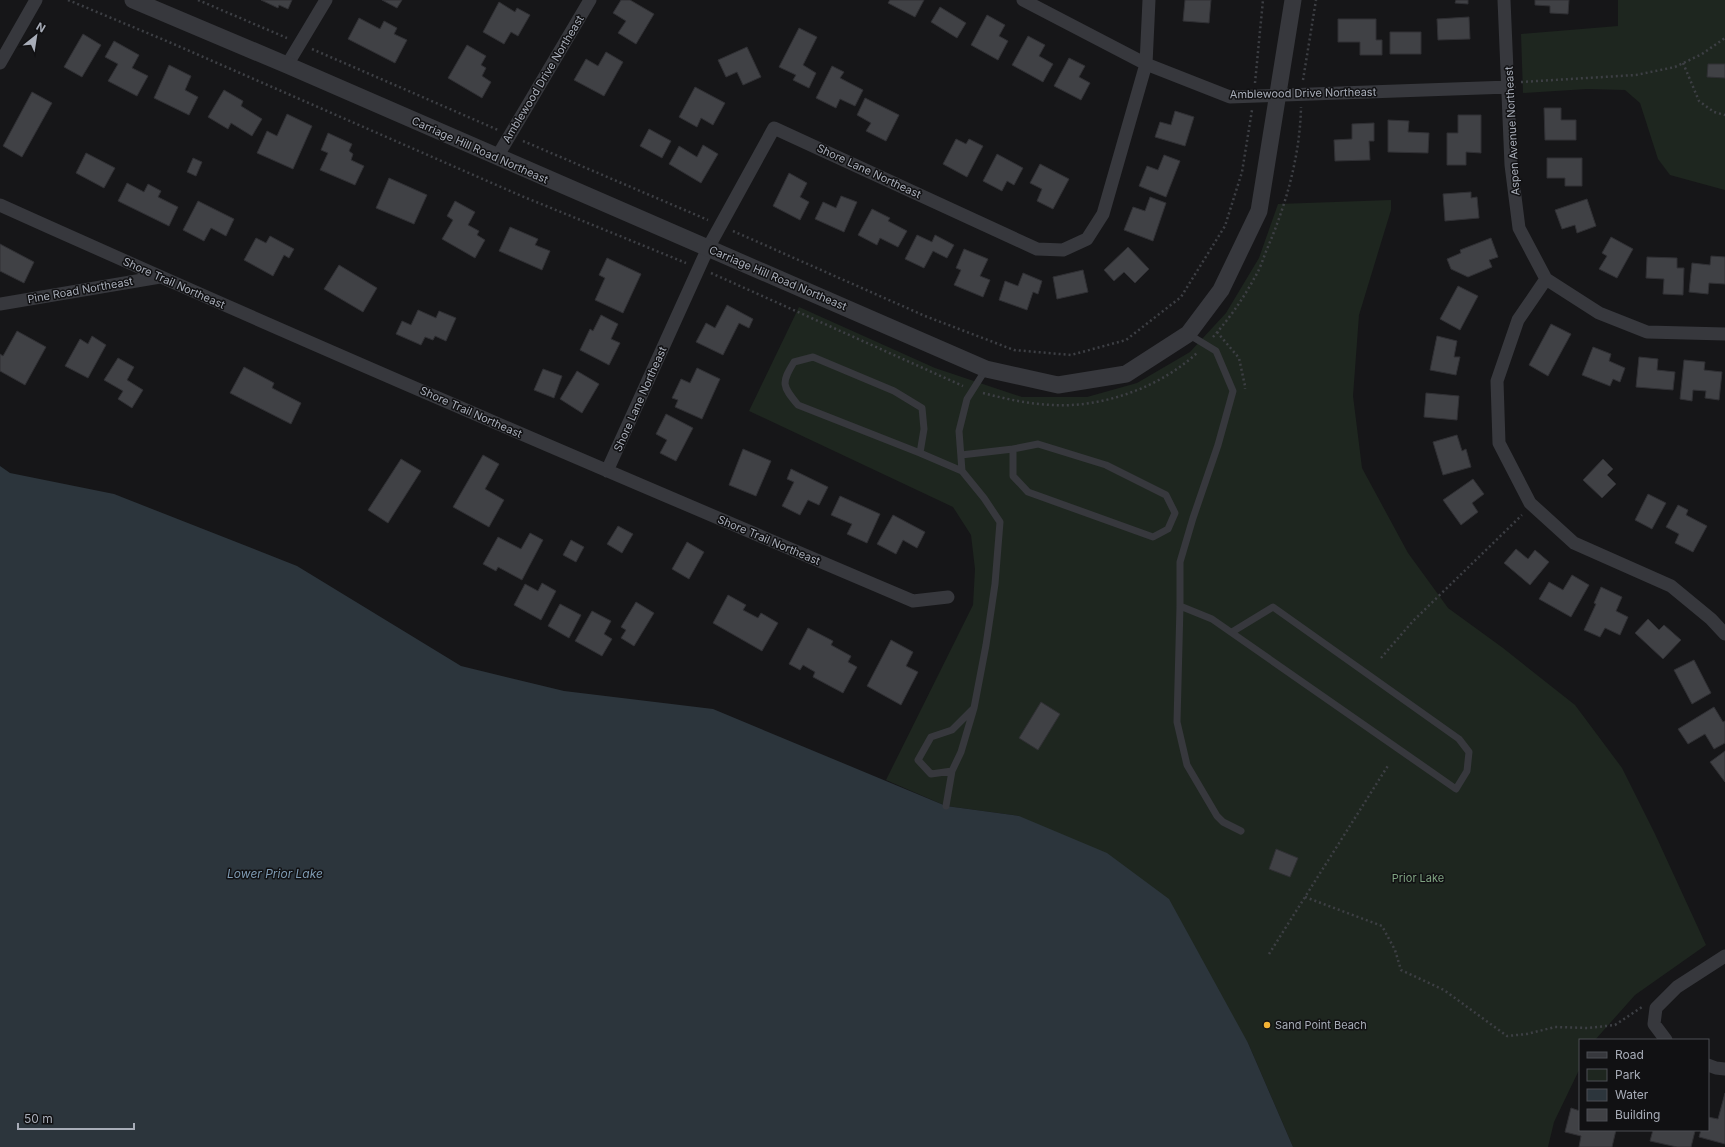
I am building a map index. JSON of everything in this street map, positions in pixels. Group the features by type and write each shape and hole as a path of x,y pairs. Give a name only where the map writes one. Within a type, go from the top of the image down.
{"street":[{"path":"0,63 36,0"},
{"name":"Carriage Hill Road Northeast","path":"133,0 287,65 986,369 1058,385 1126,374 1188,334 1221,290 1259,211 1293,0"},
{"path":"287,65 326,0"},
{"name":"Amblewood Drive Northeast","path":"496,157 590,0"},
{"name":"Amblewood Drive Northeast","path":"1023,0 1146,64 1230,97 1301,95 1509,84"},
{"name":"Shore Lane Northeast","path":"607,471 708,248 774,128 1037,249 1063,250 1087,239 1102,214 1146,64 1150,0"},
{"name":"Aspen Avenue Northeast","path":"1504,0 1512,165 1519,228 1546,279 1599,313 1647,332 1725,334"},
{"name":"Shore Trail Northeast","path":"0,205 160,277 607,471 913,601 948,597"},
{"name":"Pine Road Northeast","path":"0,304 160,277"},
{"path":"1546,279 1518,320 1497,381 1499,443 1530,503 1574,543 1671,586 1711,619 1725,634"},
{"path":"1665,1039 1654,1024 1656,1008 1676,987 1725,956"},
{"path":"1709,1065 1725,1069"}],"lane":[{"path":"1188,334 1216,351 1233,391 1218,445 1193,518 1180,562 1177,722 1187,765 1217,816 1223,822 1241,831"},
{"path":"920,453 924,429 922,408 894,391 813,357 794,362 785,377 786,390 798,405 962,471 984,498 1000,522 995,584 986,645 974,708 961,752 952,771 946,806"},
{"path":"962,471 959,431 967,399 986,369"},
{"path":"961,455 1013,449 1038,444 1106,465 1166,495 1175,514 1168,529 1153,537 1028,492 1013,476 1013,449"},
{"path":"1180,606 1212,619 1232,632 1456,789 1467,771 1468,765 1468,752 1459,739 1273,607 1232,632"},
{"path":"952,771 931,774 918,760 931,737 952,730 974,708"}],"path":[{"path":"68,0 176,45 524,197 699,268 931,373 972,390 1007,399 1053,405 1085,404 1116,397 1148,385 1187,362 1206,345 1236,308 1256,276 1276,228 1293,170 1301,122 1301,95 1316,0"},
{"path":"198,0 720,225 925,316 1014,350 1071,355 1126,340 1181,298 1225,226 1242,172 1254,96 1264,0"},
{"path":"1509,84 1636,75 1675,67 1702,54 1725,38"},
{"path":"1683,63 1699,101 1714,112 1725,115"},
{"path":"1381,658 1413,621 1521,517 1530,503"},
{"path":"1269,954 1388,764"},
{"path":"1305,897 1382,926 1395,950 1401,970 1444,990 1507,1036 1527,1034 1555,1027 1588,1028 1615,1026 1641,1007 1656,1008"}],"green space":[{"path":"1618,0 1725,0 1725,190 1670,175 1658,159 1640,103 1625,90 1587,89 1523,93 1521,34 1618,26"},
{"name":"Prior Lake","path":"1391,200 1391,210 1359,315 1353,396 1362,468 1408,553 1448,608 1503,648 1575,705 1622,768 1655,834 1706,945 1635,995 1596,1039 1579,1039 1579,1070 1554,1122 1548,1147 1293,1147 1248,1043 1019,816 946,806 886,780 973,605 975,569 971,535 953,507 749,411 799,307 935,368 1022,397 1087,397 1137,383 1190,352 1226,313 1259,258 1278,204"}],"water":[{"name":"Lower Prior Lake","path":"0,466 10,473 114,494 297,566 461,666 564,691 713,709 946,806 1019,816 1107,853 1169,899 1248,1043 1293,1147 0,1147"}],"building":[{"path":"261,0 292,0 288,9 279,5 278,8"},
{"path":"382,0 402,0 397,8"},
{"path":"621,0 630,0 654,14 636,44 618,33 626,21 613,13"},
{"path":"890,0 924,0 915,17 888,3"},
{"path":"1185,0 1211,0 1209,23 1183,21"},
{"path":"1456,0 1468,0 1468,4 1455,3"},
{"path":"1535,0 1569,0 1568,14 1550,13 1550,6 1535,5"},
{"path":"499,2 515,12 517,8 530,15 518,36 511,32 504,44 483,32"},
{"path":"940,7 966,23 957,38 931,22"},
{"path":"987,15 1005,25 999,36 1008,41 998,60 971,45"},
{"path":"1469,17 1470,39 1438,40 1437,19"},
{"path":"359,18 380,29 384,21 397,28 394,34 407,40 395,63 348,39"},
{"path":"1338,19 1376,19 1376,40 1382,40 1382,55 1360,55 1360,42 1338,42"},
{"path":"799,28 817,37 803,65 816,73 809,88 793,80 796,75 779,67"},
{"path":"1390,32 1421,32 1421,54 1390,54"},
{"path":"83,34 101,45 82,77 64,67"},
{"path":"1028,36 1045,45 1039,56 1053,64 1043,82 1012,65"},
{"path":"114,41 139,55 132,68 148,76 137,96 108,81 118,64 105,57"},
{"path":"467,45 486,56 481,65 486,68 482,76 491,82 482,98 448,78"},
{"path":"747,47 761,77 743,85 737,72 726,77 718,60"},
{"path":"606,52 623,62 604,96 574,80 586,59 598,66"},
{"path":"1069,58 1085,66 1079,77 1090,83 1081,100 1054,86"},
{"path":"1708,64 1725,64 1725,78 1707,77"},
{"path":"169,65 191,76 185,90 198,97 189,115 154,98"},
{"path":"832,66 844,72 840,78 863,90 855,106 840,99 836,108 816,98"},
{"path":"695,87 725,103 713,125 701,118 697,127 679,117"},
{"path":"224,90 243,101 241,106 262,119 252,136 231,123 228,129 208,117"},
{"path":"32,92 52,103 22,157 3,146"},
{"path":"865,98 899,115 886,141 866,131 871,123 857,115"},
{"path":"1544,108 1561,108 1561,120 1576,120 1576,140 1545,140"},
{"path":"1175,111 1194,117 1185,146 1155,137 1160,122 1171,125"},
{"path":"287,114 312,126 293,169 257,153 267,131 277,136"},
{"path":"1458,115 1481,115 1481,153 1466,152 1466,165 1447,165 1447,133 1458,133"},
{"path":"1388,120 1409,121 1408,132 1429,133 1428,153 1388,152"},
{"path":"1374,123 1374,141 1369,141 1370,160 1335,161 1334,140 1352,139 1352,124"},
{"path":"649,129 671,141 662,158 640,146"},
{"path":"328,133 352,144 349,151 353,154 351,160 364,166 355,185 320,170 328,153 321,150"},
{"path":"956,139 966,144 969,139 983,146 967,177 943,164"},
{"path":"703,145 718,154 701,183 669,164 679,146 697,157"},
{"path":"86,153 115,168 104,188 76,173"},
{"path":"997,154 1023,168 1014,185 1007,181 1002,191 983,181"},
{"path":"1164,155 1180,161 1166,197 1139,186 1147,166 1158,170"},
{"path":"193,158 202,162 196,176 187,172"},
{"path":"1547,158 1582,158 1582,186 1565,186 1565,178 1547,178"},
{"path":"1040,164 1069,179 1053,209 1037,201 1042,189 1030,183"},
{"path":"789,173 807,183 800,197 809,202 800,220 773,206"},
{"path":"389,178 427,195 414,224 376,208"},
{"path":"127,183 144,192 148,184 161,191 158,197 178,207 169,226 118,201"},
{"path":"1471,192 1471,198 1477,197 1479,218 1445,221 1443,194"},
{"path":"841,196 857,202 844,232 815,219 823,202 836,208"},
{"path":"1150,197 1166,203 1153,241 1124,230 1133,207 1145,211"},
{"path":"1587,199 1596,226 1577,233 1575,225 1562,229 1555,210"},
{"path":"198,201 234,219 226,236 211,228 204,241 183,230"},
{"path":"455,201 475,212 468,225 479,231 477,235 485,240 475,258 442,239 453,220 447,216"},
{"path":"872,209 890,218 888,221 907,231 898,247 880,238 877,245 858,235"},
{"path":"510,227 538,239 535,245 550,251 542,270 499,251"},
{"path":"917,235 932,242 935,235 954,245 947,258 933,251 924,268 905,259"},
{"path":"270,236 294,249 289,258 284,255 273,276 244,260 256,238 266,243"},
{"path":"1611,237 1633,249 1617,278 1599,269 1607,256 1602,253"},
{"path":"1491,238 1498,257 1489,260 1492,267 1468,277 1451,269 1447,259 1461,253 1460,250"},
{"path":"0,244 34,262 24,283 0,271"},
{"path":"1128,247 1149,269 1135,283 1124,272 1114,281 1104,270"},
{"path":"964,249 988,259 980,276 990,280 983,297 954,285 961,270 956,268"},
{"path":"1711,256 1725,257 1725,284 1709,283 1708,294 1689,292 1692,263 1710,265"},
{"path":"1647,257 1677,258 1677,268 1684,268 1683,295 1663,294 1664,279 1646,278"},
{"path":"607,258 641,274 623,313 595,300 605,278 599,275"},
{"path":"339,265 377,288 363,312 324,289"},
{"path":"1083,270 1088,292 1057,299 1053,277"},
{"path":"1023,273 1042,281 1038,294 1033,292 1027,310 999,300 1005,281 1018,286"},
{"path":"1458,286 1478,296 1460,330 1440,319"},
{"path":"727,305 753,319 749,328 739,323 723,355 696,342 706,323 715,328"},
{"path":"418,310 436,318 439,311 456,318 446,341 435,336 433,340 425,337 421,345 396,334 402,321 411,325"},
{"path":"601,315 618,324 611,339 620,343 609,365 580,350 590,329 593,331"},
{"path":"1551,324 1571,334 1548,376 1529,365"},
{"path":"17,331 46,347 25,385 0,371 0,354 3,356"},
{"path":"92,336 106,345 88,378 65,366 80,339 88,344"},
{"path":"1437,336 1457,341 1454,357 1460,357 1456,375 1430,370"},
{"path":"1593,347 1611,354 1609,361 1625,368 1620,382 1613,379 1610,386 1582,375"},
{"path":"1639,357 1658,359 1657,370 1675,372 1673,390 1636,387"},
{"path":"118,358 134,367 127,380 143,390 132,408 118,399 123,391 104,380"},
{"path":"1684,360 1705,362 1704,370 1722,372 1719,400 1705,398 1706,391 1693,390 1692,401 1680,399"},
{"path":"244,367 274,383 272,388 301,403 291,424 230,393"},
{"path":"697,368 720,379 702,419 675,407 678,400 672,398 681,379 690,383"},
{"path":"543,369 562,376 554,398 534,390"},
{"path":"577,371 599,384 582,413 560,399"},
{"path":"1426,393 1459,396 1457,420 1424,417"},
{"path":"666,414 693,428 676,461 660,453 667,440 656,434"},
{"path":"1457,435 1462,451 1466,449 1471,467 1443,475 1433,442"},
{"path":"743,449 771,461 756,496 729,485"},
{"path":"483,455 499,464 485,489 504,500 489,527 453,507"},
{"path":"401,459 421,471 388,523 368,510"},
{"path":"1603,459 1613,469 1607,475 1616,484 1602,498 1583,480"},
{"path":"791,469 828,487 819,505 808,500 800,515 782,506 794,482 787,479"},
{"path":"1473,479 1484,494 1472,503 1478,512 1461,525 1443,500"},
{"path":"1648,494 1666,503 1652,529 1635,520"},
{"path":"840,496 880,514 867,543 847,534 852,524 831,515"},
{"path":"1678,505 1688,510 1686,515 1707,526 1693,552 1675,543 1679,534 1666,527"},
{"path":"893,515 925,532 917,548 903,540 896,554 877,544"},
{"path":"618,526 633,534 622,553 607,544"},
{"path":"530,533 543,540 522,580 498,567 496,571 483,564 498,537 521,549"},
{"path":"571,540 584,547 576,562 563,555"},
{"path":"687,542 704,552 689,579 672,569"},
{"path":"1516,549 1528,559 1535,550 1549,562 1530,585 1504,563"},
{"path":"1572,575 1589,585 1571,617 1539,599 1549,582 1563,590"},
{"path":"542,583 556,591 541,620 514,605 525,584 538,591"},
{"path":"1601,587 1622,597 1616,611 1628,617 1620,635 1605,628 1600,637 1584,630 1596,604 1594,603"},
{"path":"728,595 746,605 743,610 758,618 761,613 778,623 762,651 713,623"},
{"path":"636,602 654,613 634,646 621,638 626,630 621,627"},
{"path":"560,604 581,615 569,638 548,626"},
{"path":"592,611 611,621 604,634 612,639 602,656 575,641"},
{"path":"1648,619 1659,630 1664,625 1681,640 1663,659 1635,633"},
{"path":"808,628 833,641 831,645 851,656 848,662 857,667 843,693 813,677 815,672 803,665 800,670 789,664"},
{"path":"891,640 913,652 906,666 918,672 901,705 867,686"},
{"path":"1694,660 1711,693 1692,704 1674,670"},
{"path":"1041,702 1060,714 1038,750 1019,738"},
{"path":"1714,707 1723,722 1725,721 1725,743 1714,749 1705,734 1688,744 1678,729"},
{"path":"1725,751 1725,782 1710,762"},
{"path":"1276,849 1298,858 1290,877 1269,869"},
{"path":"1725,1093 1725,1144 1699,1137 1701,1131 1709,1131 1709,1117 1718,1119"},
{"path":"1571,1108 1579,1111 1579,1131 1616,1131 1612,1147 1579,1147 1581,1136 1565,1132"},
{"path":"1653,1131 1695,1131 1691,1147 1677,1147 1650,1141"}],"place":[{"name":"Sand Point Beach","path":"1267,1025"}]}
